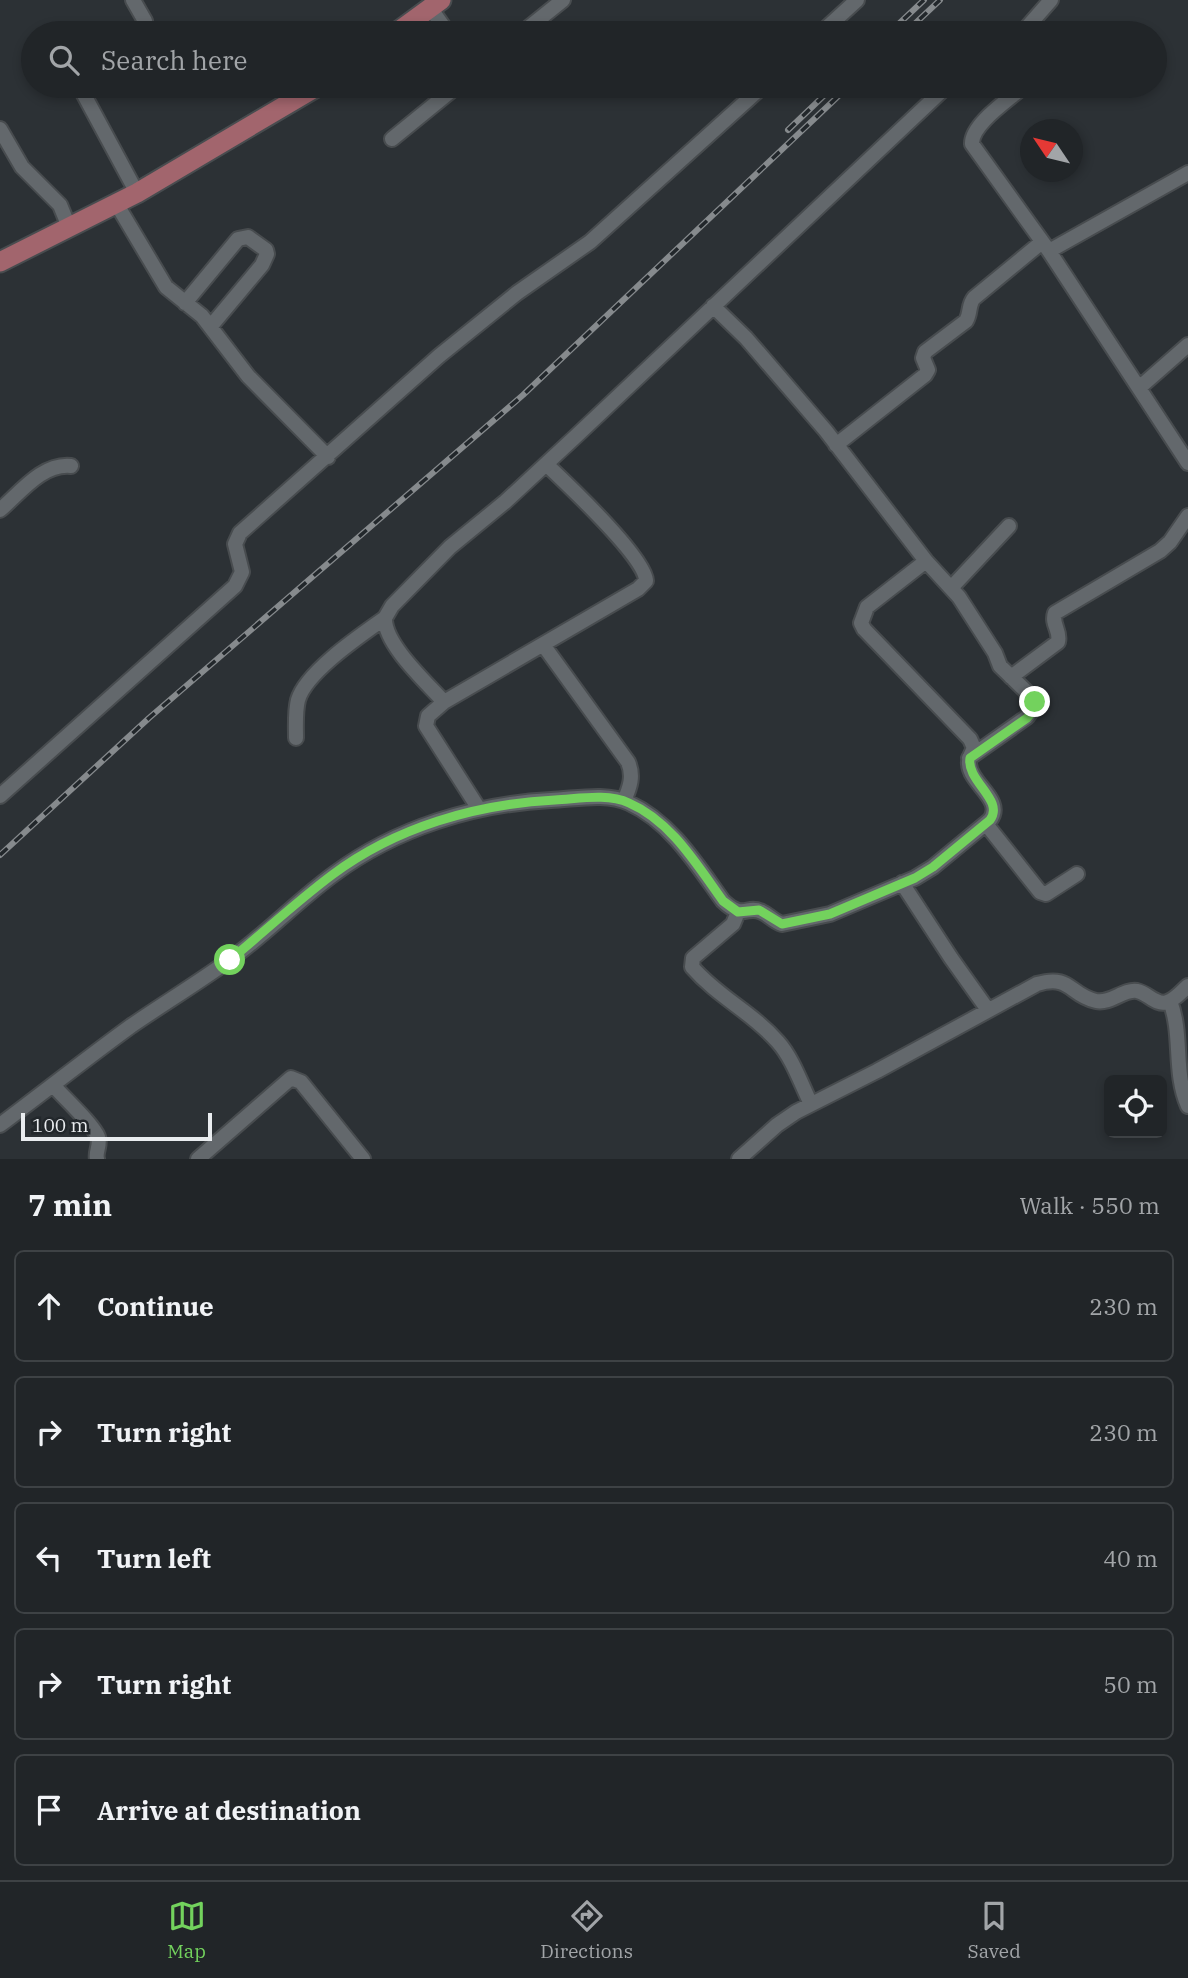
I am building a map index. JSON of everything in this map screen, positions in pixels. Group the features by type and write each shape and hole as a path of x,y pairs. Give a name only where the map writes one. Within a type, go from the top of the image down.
{"main road":[{"path":"413,21 436,4"},
{"path":"0,261 137,193 298,98"}],"street":[{"path":"134,0 145,21"},
{"path":"537,21 563,0"},
{"path":"834,21 858,0"},
{"path":"1033,21 1051,0"},
{"path":"436,4 444,21"},
{"path":"86,98 137,193"},
{"path":"391,139 442,98"},
{"path":"0,796 235,586 242,572 235,544 240,533 439,356 517,293 590,242 749,98"},
{"path":"296,738 296,710 303,689 340,652 385,618 392,606 450,547 546,464 934,98"},
{"path":"1011,98 977,128 972,144 1046,247 1188,463"},
{"path":"0,129 22,167 60,205 69,226"},
{"path":"836,445 925,375 928,370 923,358 925,352 966,321 974,298 1046,247 1188,173"},
{"path":"116,203 162,281 211,326 247,376 328,457"},
{"path":"185,303 238,239 248,237 266,250 262,265 211,326"},
{"path":"713,306 759,353 836,445 926,561 951,588 989,644 1000,666 1034,698 1034,710 1027,718 970,758"},
{"path":"1139,388 1188,345"},
{"path":"479,809 426,726 428,716 444,702 544,646 638,589 646,581 646,576 589,505 546,464"},
{"path":"0,510 46,469 61,465 71,466"},
{"path":"1011,677 1058,642 1055,613 1160,551 1170,542 1188,516"},
{"path":"951,588 1009,526"},
{"path":"0,1125 132,1026 230,960 300,900 357,858 438,820 521,802 612,797 646,812 674,836 723,901 738,912 759,910 777,923 788,925 830,914 933,867 986,824 994,814 994,805 972,774 968,763 974,748 970,738 861,623 867,607 926,561"},
{"path":"385,618 387,632 395,645 444,702"},
{"path":"544,646 628,761 632,771 624,801"},
{"path":"986,824 1040,892 1051,892 1077,874"},
{"path":"902,883 988,1010"},
{"path":"738,912 733,924 693,958 692,967 712,989 747,1014 779,1044 811,1104"},
{"path":"739,1159 777,1125 811,1104 1037,984 1049,981 1067,984 1094,1000 1103,1001 1136,991 1160,1003 1170,1001 1188,986"},
{"path":"1170,1001 1176,1021 1181,1086 1188,1106"},
{"path":"198,1159 291,1078 300,1082 363,1159"},
{"path":"53,1085 96,1133 99,1143 97,1159"}],"railway":[{"path":"902,21 924,0"},
{"path":"918,21 940,0"},
{"path":"788,130 821,98"},
{"path":"0,855 149,718 523,395 836,98"}],"route":[{"path":"230,960 300,900 357,858 438,820 483,808 521,802 612,797 629,803 646,812 674,836 732,909 738,912 759,910 777,923 788,925 830,914 915,878 971,838 990,820 994,814 994,805 972,774 968,763 970,758 1027,718 1034,710 1035,702"}]}
